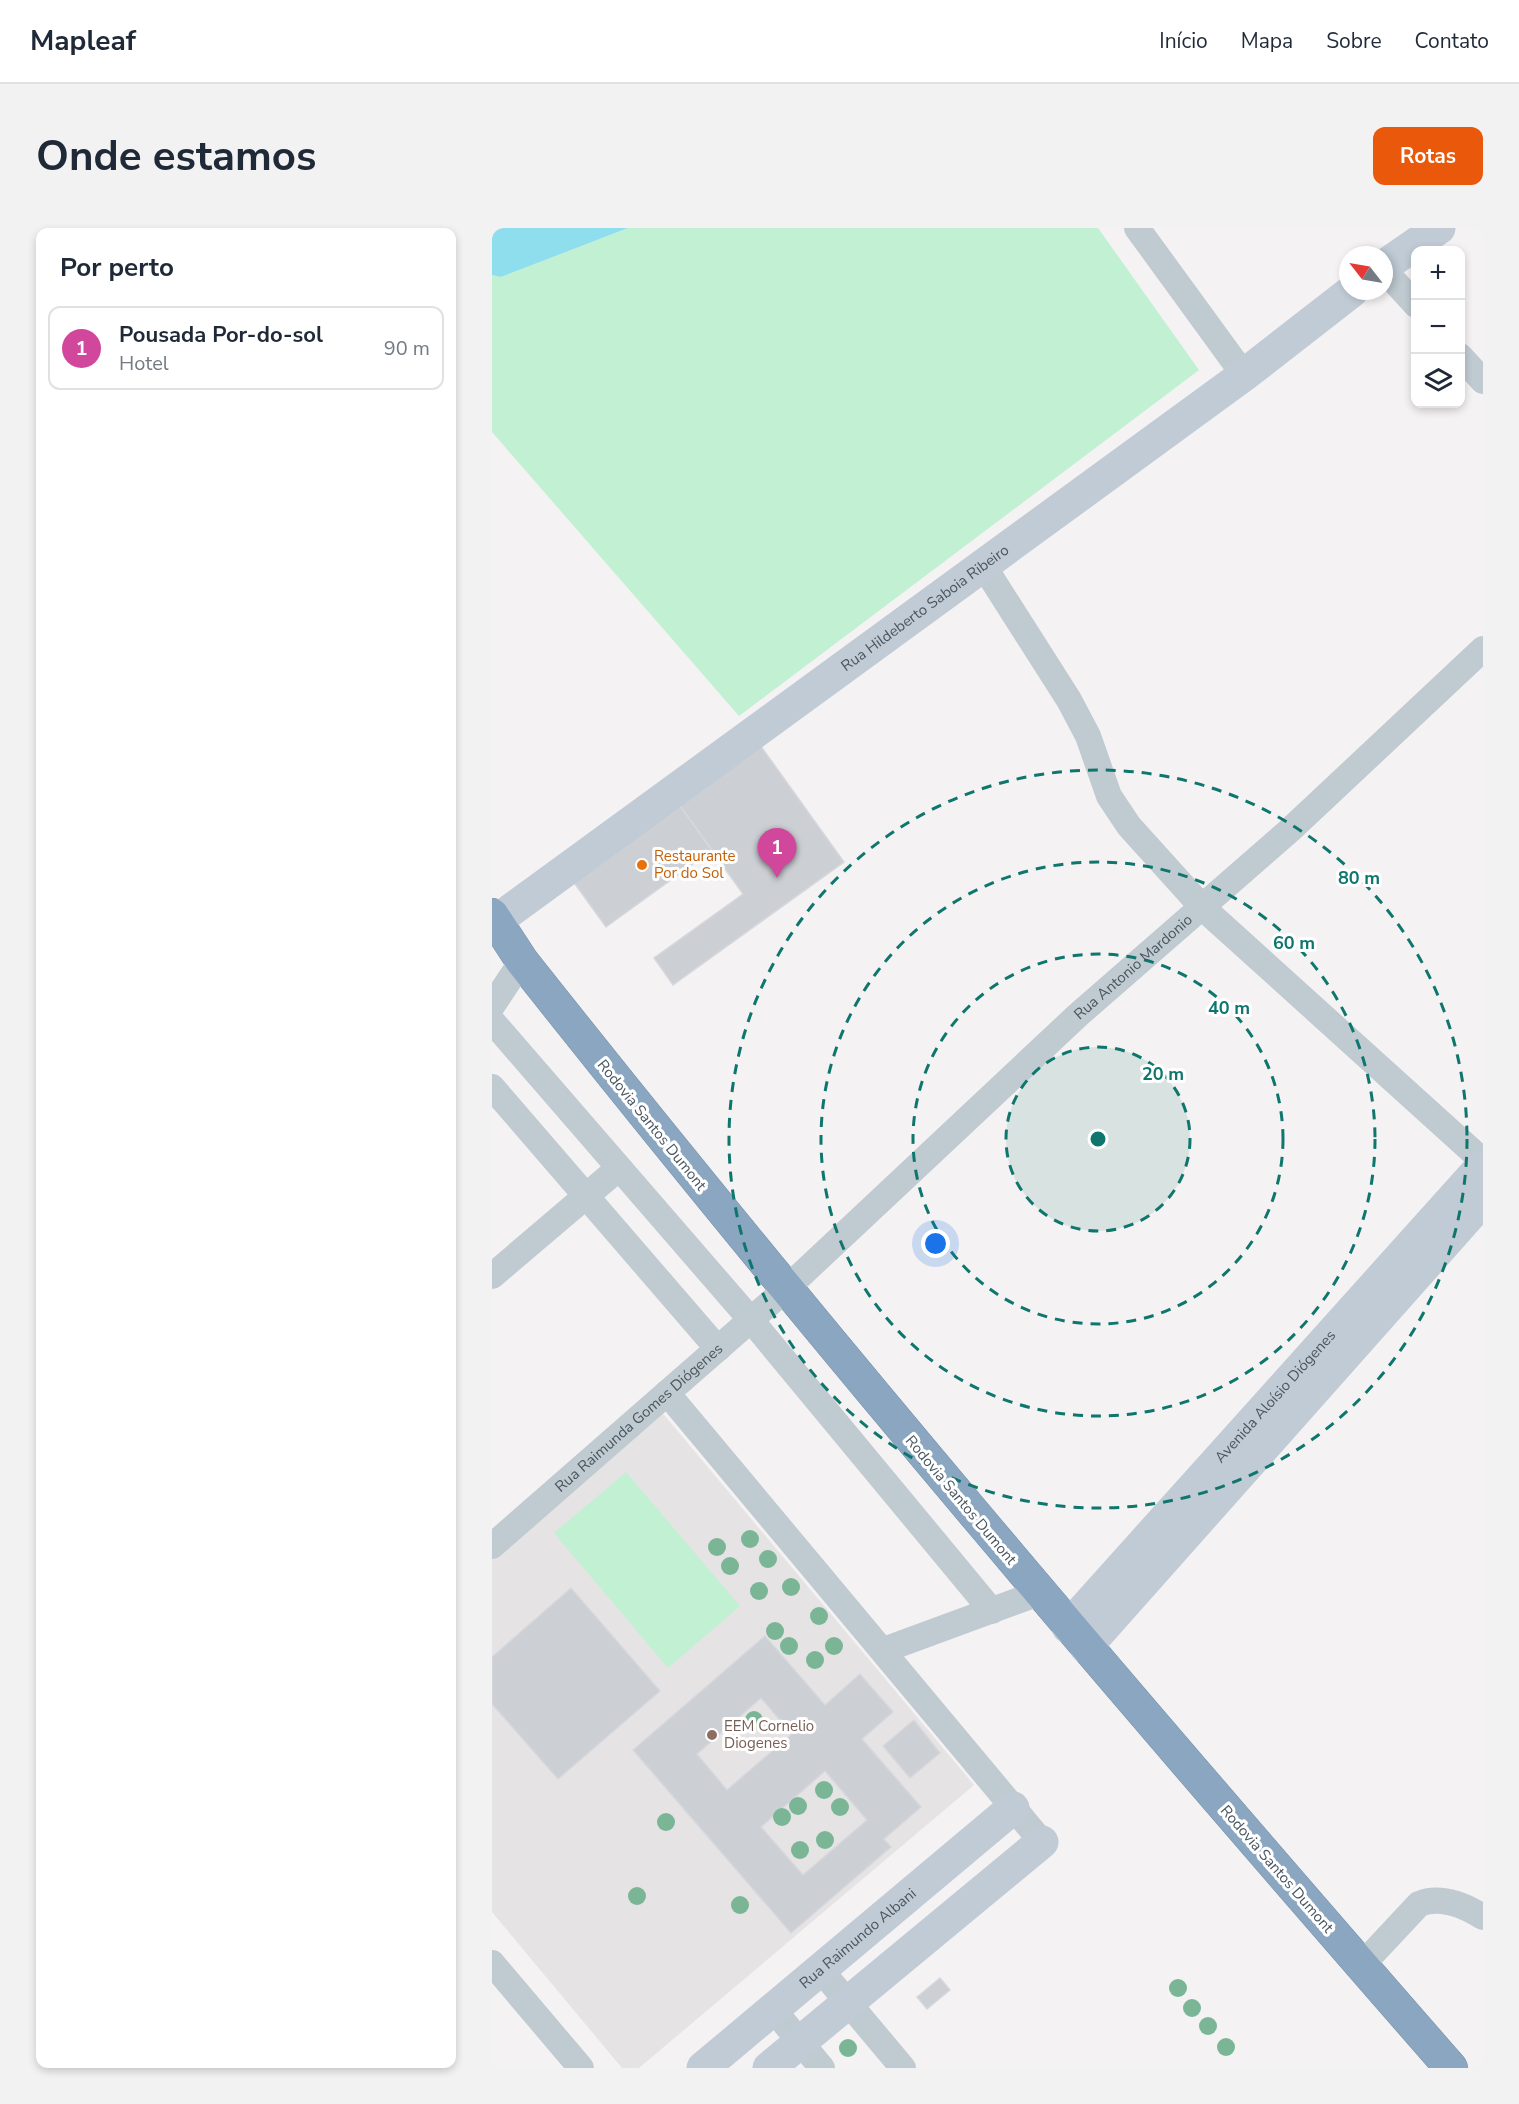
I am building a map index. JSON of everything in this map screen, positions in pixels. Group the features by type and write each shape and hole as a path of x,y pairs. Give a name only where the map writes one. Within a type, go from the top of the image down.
{"highway":[{"name":"Rodovia Santos Dumont","path":"494,918 522,961 786,1289 1077,1637 1451,2068"}],"street":[{"path":"1137,228 1244,375"},
{"path":"1393,261 1439,228"},
{"path":"1393,278 1412,300"},
{"name":"Rua Hildeberto Saboia Ribeiro","path":"494,918 1244,375 1340,300"},
{"path":"1465,361 1483,381"},
{"path":"983,565 1069,700 1088,736 1109,796 1129,826 1203,908 1483,1163"},
{"name":"Rua Antonio Mardonio","path":"786,1289 1078,1015 1290,830 1483,649"},
{"path":"492,1006 522,961"},
{"path":"492,1021 751,1320 992,1611"},
{"path":"492,1087 718,1349"},
{"name":"Avenida Aloísio Diógenes","path":"1077,1637 1483,1163"},
{"path":"492,1276 620,1168"},
{"name":"Avenida Aloísio Diógenes","path":"1077,1637 1483,1200"},
{"name":"Rua Raimunda Gomes Diógenes","path":"492,1546 786,1289"},
{"path":"667,1393 884,1650 1042,1842 769,2068"},
{"path":"884,1650 1040,1593"},
{"name":"Rua Raimundo Albani","path":"703,2068 819,1968 1012,1808"},
{"path":"1361,1966 1419,1904 1429,1899 1468,1908 1483,1917"},
{"path":"492,1963 581,2068"},
{"path":"819,1968 903,2068"},
{"path":"772,2008 822,2068"}],"shaded area":[{"name":"EEM Cornelio Diogenes","path":"660,1410 974,1785 639,2068 622,2068 492,1912 492,1552"}],"green space":[{"path":"628,228 1098,228 1199,370 739,716 492,432 492,275 501,277"},
{"path":"626,1472 740,1606 668,1668 554,1533"}],"water":[{"path":"492,228 628,228 501,277 492,275"}],"building":[{"path":"760,745 844,862 673,985 654,958 743,894 678,803"},
{"name":"Restaurante Por do Sol","path":"678,803 712,850 606,927 572,880"},
{"path":"571,1588 660,1691 558,1779 492,1704 492,1657"},
{"path":"765,1636 825,1705 860,1674 893,1712 862,1739 921,1807 884,1839 891,1847 791,1933 633,1750","holes":["761,1698 792,1734 727,1790 697,1754","825,1771 867,1820 803,1875 761,1827"]},
{"path":"914,1720 940,1753 910,1778 883,1746"},
{"path":"940,1978 950,1990 927,2009 917,1997"}],"place":[{"name":"Restaurante Por do Sol","path":"642,865"},
{"name":"Pousada Por-do-sol","path":"777,878"},
{"name":"EEM Cornelio Diogenes","path":"712,1735"}]}
